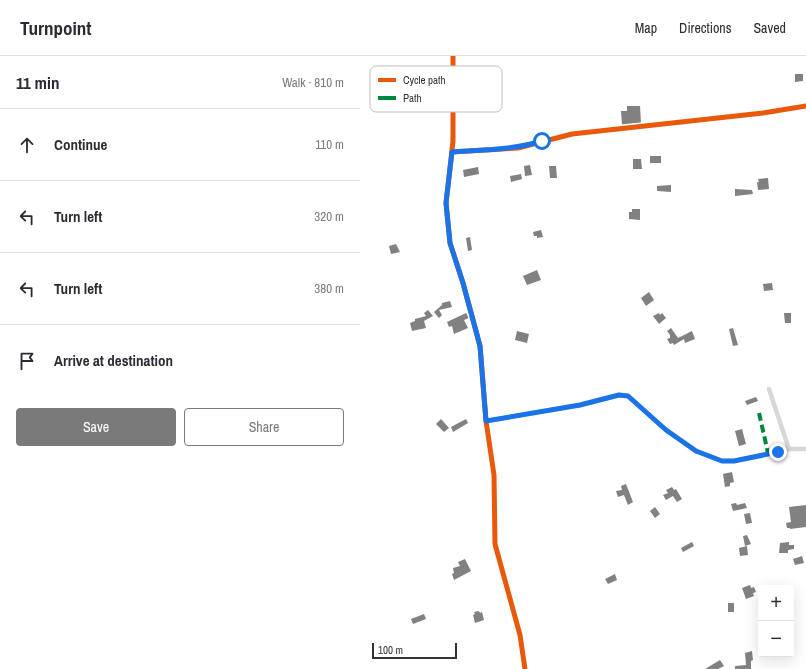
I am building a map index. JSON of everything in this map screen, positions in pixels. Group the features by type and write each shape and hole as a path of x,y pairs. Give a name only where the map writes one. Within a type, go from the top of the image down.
{"street":[{"path":"453,56 453,66"},
{"path":"452,152 518,148 572,134 763,113 806,106"},
{"path":"452,112 452,152 446,203 450,243 463,283 480,346 486,421 494,475 495,544 520,635 525,669"},
{"path":"769,389 788,449"},
{"path":"486,421 580,405 619,395 628,396 666,430 696,451 722,461 734,461 788,449 806,449"}],"building":[{"path":"795,74 803,74 803,81 795,82"},
{"path":"627,106 640,106 641,123 622,125 621,111 627,111"},
{"path":"650,156 661,156 661,163 650,163"},
{"path":"633,159 641,159 642,169 633,169"},
{"path":"530,165 532,175 525,176 524,166"},
{"path":"549,166 556,166 557,178 550,178"},
{"path":"478,167 479,174 464,177 463,170"},
{"path":"521,174 522,179 511,182 510,176"},
{"path":"768,178 769,189 758,190 758,179"},
{"path":"671,185 671,192 657,191 657,186"},
{"path":"735,189 752,190 753,194 735,196"},
{"path":"632,209 640,209 640,220 629,219 629,212 632,212"},
{"path":"541,230 543,237 537,238 537,236 534,236 533,232"},
{"path":"470,237 472,250 468,251 466,238"},
{"path":"396,244 400,252 391,254 389,246"},
{"path":"537,270 541,280 527,285 523,276"},
{"path":"772,283 773,290 764,291 763,284"},
{"path":"649,292 654,300 646,306 641,298"},
{"path":"450,301 452,307 439,310 442,315 439,318 434,312 442,305 442,303"},
{"path":"428,310 433,316 424,321 426,328 412,331 410,323 415,321 415,319 426,316 424,313"},
{"path":"466,313 469,318 464,320 468,328 454,334 452,326 449,327 447,322"},
{"path":"659,313 660,315 662,313 666,318 659,324 653,316"},
{"path":"784,313 791,313 791,323 785,323"},
{"path":"671,328 678,338 692,331 695,339 685,343 684,339 674,345 673,343 670,344 667,339 670,338 670,335 667,331"},
{"path":"733,328 738,345 733,346 729,329"},
{"path":"517,331 529,334 527,343 515,340"},
{"path":"756,397 758,401 747,405 745,401"},
{"path":"441,419 449,428 444,432 436,424"},
{"path":"466,419 468,423 453,432 451,427"},
{"path":"742,429 746,444 739,446 735,431"},
{"path":"732,472 734,482 730,483 730,486 725,487 723,474"},
{"path":"626,484 633,502 628,505 624,495 618,497 616,491 622,490 621,486"},
{"path":"672,487 674,490 676,489 682,499 677,502 673,496 666,500 663,495 668,493 666,490"},
{"path":"736,503 737,505 745,503 747,508 733,511 731,504"},
{"path":"806,505 806,527 787,528 786,523 791,522 789,507"},
{"path":"655,507 660,514 655,518 650,511"},
{"path":"750,513 752,523 746,524 744,514"},
{"path":"747,535 751,544 745,546 743,536"},
{"path":"692,542 694,546 683,552 681,548"},
{"path":"789,542 789,545 794,545 794,549 788,550 788,553 779,553 780,543"},
{"path":"747,546 748,555 740,556 739,548"},
{"path":"802,556 804,563 795,565 793,559"},
{"path":"465,559 471,571 454,580 452,574 454,573 453,568 460,566 458,562"},
{"path":"615,574 617,580 608,584 605,579"},
{"path":"750,585 751,588 754,587 756,592 753,593 754,596 746,599 742,588"},
{"path":"728,603 734,603 734,612 728,612"},
{"path":"479,611 480,613 482,612 484,620 475,623 473,615 475,614 474,612"},
{"path":"424,614 426,619 413,624 411,619"},
{"path":"752,651 753,660 751,661 751,669 735,669 735,666 746,665 745,653"},
{"path":"720,660 724,666 718,669 705,669"}],"marked path":[{"path":"759,413 768,453"}],"cycle path":[{"path":"453,56 453,66"},
{"path":"452,152 518,148 572,134 763,113 806,106"},
{"path":"453,112 453,141 446,203 450,243 463,283 480,346 486,421 494,475 495,544 520,635 525,669"}],"route":[{"path":"542,141 518,148 452,152 446,203 450,243 463,283 480,346 486,421 580,405 619,395 628,396 666,430 696,451 716,457 722,461 734,461 756,455 778,452"}]}
